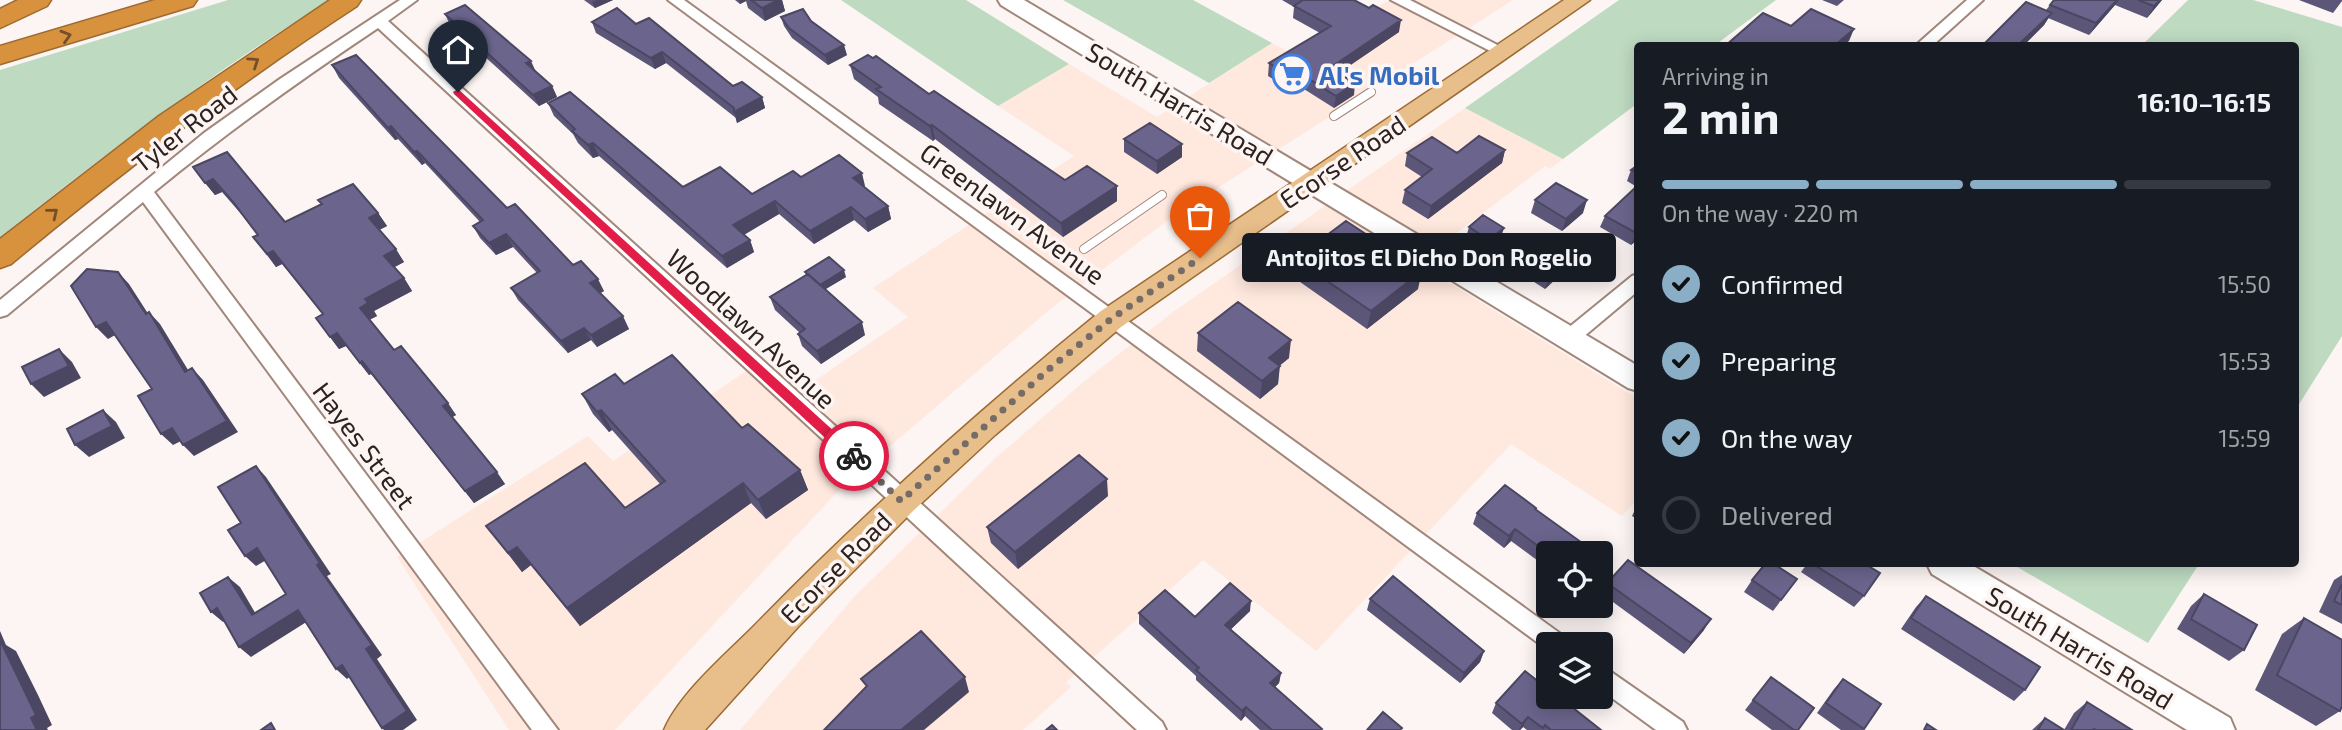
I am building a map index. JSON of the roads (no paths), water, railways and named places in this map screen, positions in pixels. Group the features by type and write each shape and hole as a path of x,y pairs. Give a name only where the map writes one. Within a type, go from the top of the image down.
{"highway":[{"path":"0,55 184,0"},
{"path":"0,256 83,188 215,88 348,0"},
{"path":"0,20 33,2"}],"main road":[{"name":"Ecorse Road","path":"682,730 702,704 789,613 901,501 1017,396 1111,319 1580,0"}],"street":[{"name":"Tyler Road","path":"0,310 210,137 410,0"},
{"name":"Greenlawn Avenue","path":"675,0 1541,632"},
{"name":"South Harris Road","path":"1009,0 1634,378"},
{"path":"1398,0 1503,52"},
{"path":"1927,42 1976,0"},
{"name":"Woodlawn Avenue","path":"378,20 1154,730"},
{"name":"Hayes Street","path":"143,190 538,726"},
{"path":"1569,338 1634,284"},
{"name":"South Harris Road","path":"1948,567 2218,730"},
{"path":"1613,685 1675,730"}],"lane":[{"path":"1334,116 1371,92"},
{"path":"1084,249 1162,195"}],"place":[{"name":"Al's Mobil","path":"1292,74"},
{"name":"Antojitos El Dicho Don Rogelio","path":"1200,258"}]}
